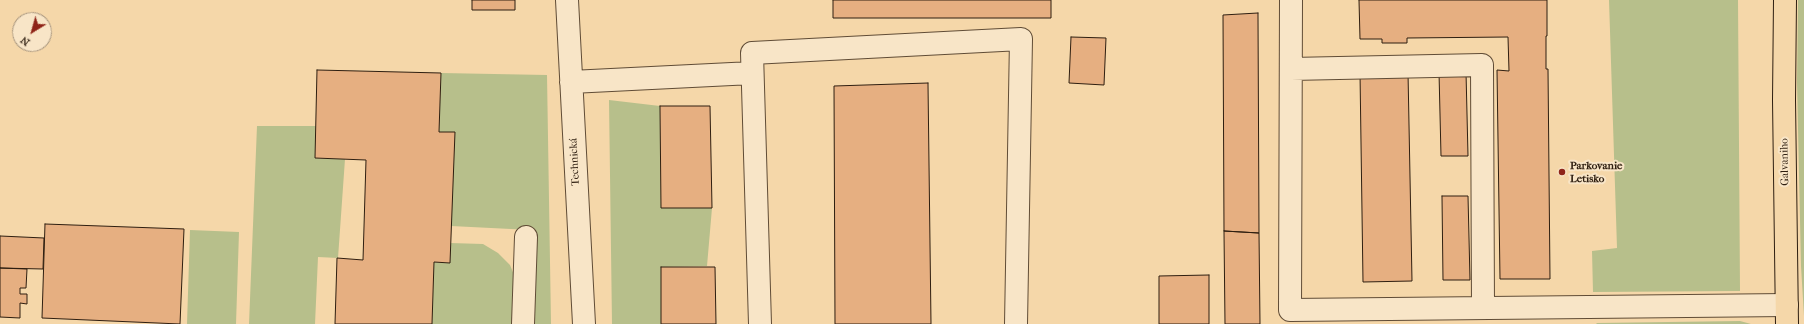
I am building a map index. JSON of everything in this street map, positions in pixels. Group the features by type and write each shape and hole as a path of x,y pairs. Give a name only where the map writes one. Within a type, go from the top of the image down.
{"main road":[{"name":"Galvaniho","path":"1785,0 1784,100 1787,315"}],"street":[{"name":"Technická","path":"567,0 584,324"},
{"path":"1291,0 1289,317 1378,317 1483,308 1787,315"},
{"path":"760,324 752,53 1021,39 1016,324"},
{"path":"1291,69 1482,66 1483,308"},
{"path":"571,82 752,73"},
{"path":"523,324 526,237"}],"green space":[{"path":"1609,0 1738,0 1740,291 1593,292 1592,251 1617,248"},
{"path":"1798,0 1804,0 1804,316 1801,266 1797,82"},
{"path":"441,73 547,75 551,324 532,324 531,230 451,226 454,132 439,132"},
{"path":"609,100 660,106 661,207 712,208 707,266 661,267 661,324 612,324"},
{"path":"257,126 316,126 315,158 345,159 338,258 318,257 315,324 249,324"},
{"path":"190,230 239,232 236,324 187,324"},
{"path":"450,243 483,244 498,253 510,265 517,282 515,324 432,324 434,262 450,263"},
{"path":"1740,321 1751,324 1596,324 1597,323"}],"building":[{"path":"472,0 515,0 515,10 472,10"},
{"path":"833,0 1051,0 1051,18 833,18"},
{"path":"1359,0 1547,0 1546,69 1548,69 1550,279 1500,279 1497,70 1509,71 1508,37 1407,38 1407,43 1382,43 1382,39 1360,39"},
{"path":"1258,13 1259,233 1224,231 1223,15"},
{"path":"1071,37 1106,38 1104,85 1069,83"},
{"path":"317,70 441,73 439,132 455,132 450,263 434,262 432,324 335,324 337,258 363,260 366,160 315,158"},
{"path":"1408,72 1412,281 1363,282 1360,73"},
{"path":"1439,72 1466,72 1468,156 1441,156"},
{"path":"928,83 931,324 835,324 834,86"},
{"path":"660,106 710,106 712,208 661,208"},
{"path":"1442,196 1468,196 1470,280 1443,280"},
{"path":"45,224 184,229 180,324 42,318"},
{"path":"1224,231 1259,233 1260,324 1225,324"},
{"path":"0,236 44,238 43,269 0,268"},
{"path":"661,267 715,267 716,324 661,324"},
{"path":"0,268 27,269 26,288 20,288 20,294 27,294 27,304 20,303 20,318 0,317"},
{"path":"1209,275 1209,324 1159,324 1159,276"}],"place":[{"name":"Parkovanie Letisko","path":"1562,172"}]}
